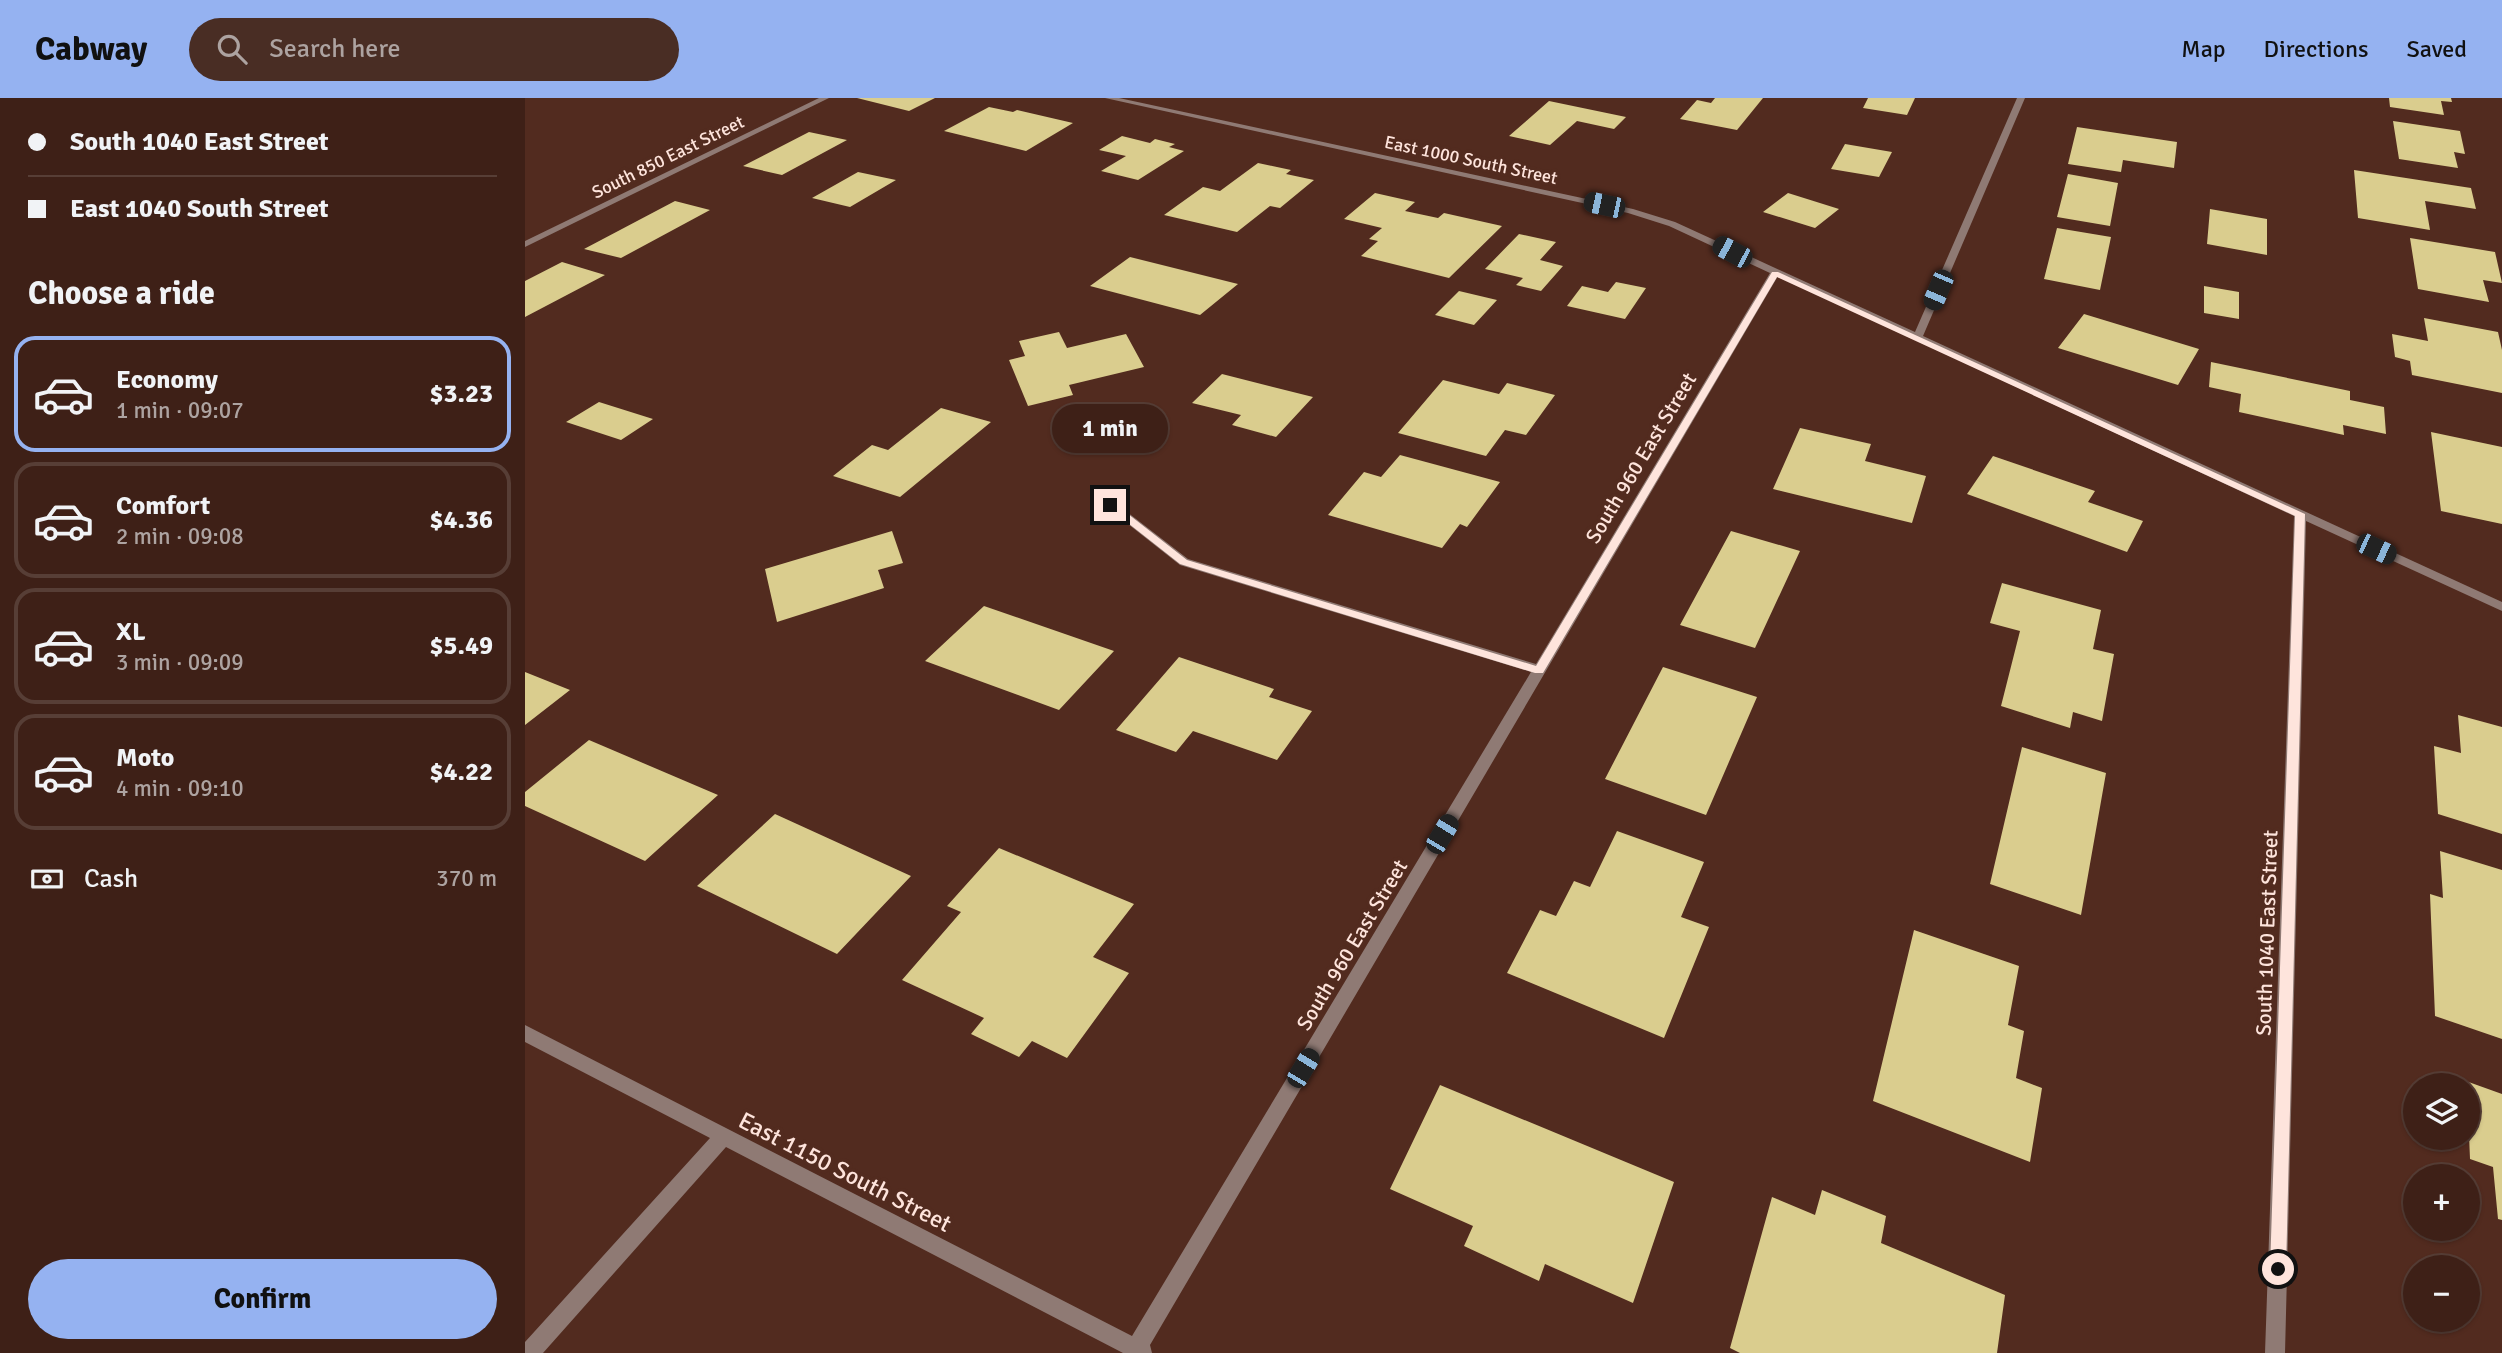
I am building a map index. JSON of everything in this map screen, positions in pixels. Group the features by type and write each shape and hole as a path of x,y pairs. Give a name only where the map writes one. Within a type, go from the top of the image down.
{"street":[{"name":"South 850 East Street","path":"525,244 825,98"},
{"name":"East 1000 South Street","path":"1109,98 1630,211 1702,237 2502,607"},
{"path":"1917,338 2021,98"},
{"name":"South 960 East Street","path":"1140,1351 1775,273"},
{"path":"1110,505 1184,562 1539,670"},
{"name":"South 1040 East Street","path":"2275,1353 2300,514"},
{"name":"East 1150 South Street","path":"525,1033 1140,1351"},
{"path":"529,1353 723,1137"}],"building":[{"path":"857,98 935,98 909,111"},
{"path":"1715,98 1763,98 1737,130 1680,119 1697,100 1711,103"},
{"path":"1868,98 1915,98 1907,115 1863,108"},
{"path":"2389,98 2451,98 2452,102 2441,101 2444,115 2390,107"},
{"path":"1549,101 1626,117 1614,129 1577,121 1550,145 1509,136"},
{"path":"989,107 1013,112 1017,110 1073,123 1026,151 944,131"},
{"path":"2393,121 2460,131 2465,154 2454,152 2458,168 2399,159"},
{"path":"2077,127 2177,142 2174,168 2123,160 2121,172 2068,164"},
{"path":"809,132 847,140 782,175 743,166"},
{"path":"1122,136 1150,143 1155,139 1175,144 1169,147 1184,151 1138,180 1101,171 1126,156 1099,150"},
{"path":"1845,144 1892,152 1879,177 1831,169"},
{"path":"1258,163 1291,170 1286,174 1314,180 1280,208 1270,206 1237,232 1164,215 1203,187 1220,191"},
{"path":"2354,170 2471,188 2476,209 2425,201 2430,230 2358,218"},
{"path":"858,172 896,180 850,207 812,198"},
{"path":"2068,174 2118,183 2110,226 2057,217"},
{"path":"1375,193 1415,202 1405,211 1438,218 1444,213 1502,226 1449,278 1361,256 1378,241 1369,239 1382,228 1344,219"},
{"path":"1788,193 1839,209 1815,228 1763,212"},
{"path":"675,201 710,210 621,258 584,249"},
{"path":"2210,209 2267,219 2267,255 2207,244"},
{"path":"2057,228 2111,237 2100,290 2044,279"},
{"path":"1519,234 1556,242 1540,260 1563,266 1541,291 1516,285 1523,278 1485,269"},
{"path":"2410,238 2495,252 2502,283 2483,280 2489,302 2418,289"},
{"path":"1130,257 1238,284 1200,315 1090,286"},
{"path":"562,262 605,275 525,317 525,281"},
{"path":"1616,282 1646,288 1625,319 1567,306 1582,286 1608,292"},
{"path":"2204,286 2239,292 2239,319 2204,313"},
{"path":"1459,291 1497,300 1474,325 1435,315"},
{"path":"2084,314 2199,349 2178,385 2058,348"},
{"path":"2424,318 2498,332 2502,350 2502,393 2412,375 2410,361 2395,357 2392,334 2428,341"},
{"path":"1059,332 1067,348 1126,334 1144,367 1069,385 1073,395 1028,406 1009,360 1025,356 1019,341"},
{"path":"2211,362 2350,391 2350,400 2384,407 2386,434 2343,425 2344,435 2239,412 2241,394 2209,387"},
{"path":"1222,374 1313,397 1276,437 1232,425 1241,415 1192,403"},
{"path":"1443,380 1499,394 1507,383 1555,395 1526,435 1505,430 1486,456 1398,433"},
{"path":"599,402 653,419 621,440 566,422"},
{"path":"941,408 991,422 900,497 833,476 872,445 888,450"},
{"path":"1800,428 1871,444 1865,461 1926,476 1912,523 1773,489"},
{"path":"2431,432 2502,447 2502,524 2441,511"},
{"path":"1400,455 1500,482 1467,527 1460,524 1442,548 1328,515 1364,472 1381,477"},
{"path":"1993,456 2095,491 2088,502 2143,521 2127,552 1967,494"},
{"path":"892,531 903,563 878,570 884,588 777,622 765,569"},
{"path":"1731,531 1800,551 1755,648 1680,625"},
{"path":"2002,583 2101,610 2093,649 2114,654 2102,721 2073,712 2070,728 2001,706 2020,631 1990,623"},
{"path":"984,606 1114,651 1059,710 925,661"},
{"path":"1179,657 1274,689 1269,697 1312,711 1277,760 1193,731 1176,752 1116,730"},
{"path":"1663,667 1757,697 1706,815 1605,779"},
{"path":"525,672 570,690 525,725"},
{"path":"2458,715 2502,727 2502,834 2438,814 2434,746 2461,753"},
{"path":"589,740 718,795 645,861 525,806 525,792"},
{"path":"2022,747 2106,773 2081,915 1990,884"},
{"path":"775,814 911,876 837,954 697,886"},
{"path":"1617,831 1704,862 1681,917 1709,927 1664,1038 1507,973 1540,910 1556,916 1574,881 1590,887"},
{"path":"999,848 1134,904 1093,957 1129,973 1067,1058 1032,1041 1019,1057 971,1034 984,1018 902,980 961,912 947,906"},
{"path":"2440,851 2502,870 2502,1039 2435,1016 2430,894 2443,898"},
{"path":"1914,930 2019,966 2008,1025 2024,1031 2016,1078 2042,1088 2030,1162 1873,1101"},
{"path":"1440,1085 1674,1182 1633,1303 1545,1264 1539,1281 1464,1246 1473,1226 1390,1189"},
{"path":"2480,1086 2502,1094 2502,1220 2498,1219 2493,1167 2470,1159 2470,1150 2480,1150"},
{"path":"1822,1190 1886,1216 1881,1243 2005,1295 1997,1353 1740,1353 1730,1348 1772,1197 1815,1215"}],"route":[{"path":"1110,505 1184,562 1539,670 1775,273 2300,514 2278,1269"}]}
